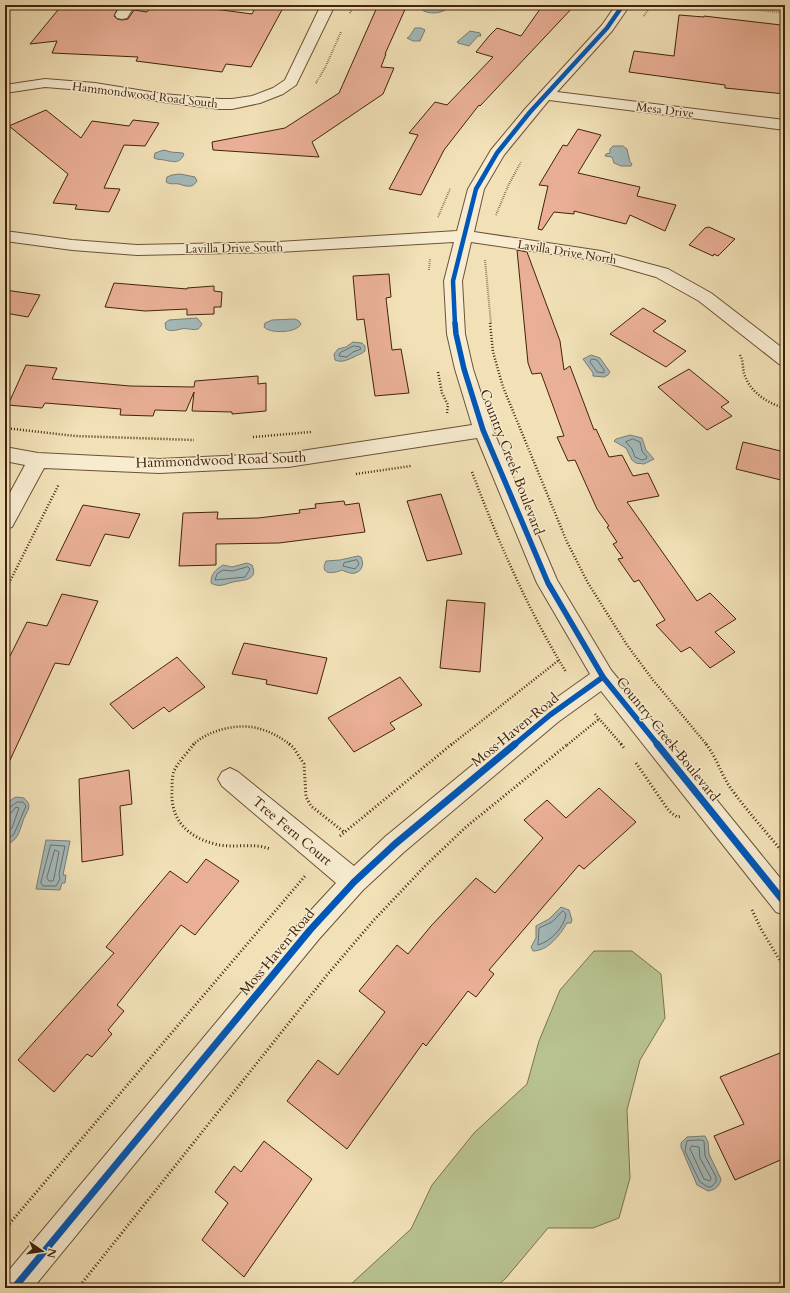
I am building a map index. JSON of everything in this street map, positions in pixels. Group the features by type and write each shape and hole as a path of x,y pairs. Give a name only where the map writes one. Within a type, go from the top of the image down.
{"street":[{"name":"Hammondwood Road South","path":"5,89 45,84 95,87 163,98 220,104 232,104 255,100 278,91 291,82 328,5"},
{"name":"Country Creek Boulevard","path":"623,5 583,55 530,112 490,164 476,190 463,236 453,281 456,334 464,369 483,430 548,583 603,677 785,903"},
{"name":"Mesa Drive","path":"546,95 785,126"},
{"name":"Lavilla Drive South","path":"5,236 72,245 137,250 278,247 463,236"},
{"name":"Lavilla Drive North","path":"463,236 601,256 662,273 705,296 785,360"},
{"name":"Hammondwood Road South","path":"5,454 38,460 159,466 288,460 483,430"},
{"path":"5,521 38,460"},
{"name":"Moss Haven Road","path":"14,1288 310,930 354,882 407,834 550,715 603,677"},
{"name":"Tree Fern Court","path":"230,779 354,882"}],"path":[{"path":"642,18 651,5"},
{"path":"715,5 785,13"},
{"path":"524,157 508,186 488,240 484,256 493,352 503,387 568,542 588,583 627,645 653,680 714,754 723,776 732,790 785,855"},
{"path":"429,273 434,228 452,185"},
{"path":"739,354 743,358 743,370 749,384 757,393 768,401 785,408"},
{"path":"437,366 442,393 448,405 446,411 448,422 463,446 488,514 520,591 565,670 580,693 599,719 627,752"},
{"path":"5,428 69,436 135,440 195,440"},
{"path":"248,437 314,432"},
{"path":"5,591 61,482"},
{"path":"78,1288 327,975 373,921 427,864 466,827 599,719"},
{"path":"632,757 669,811 677,817 687,816"},
{"path":"751,906 762,929 785,968"}],"green space":[{"path":"594,951 632,951 661,974 665,1018 640,1060 627,1110 630,1178 619,1218 593,1228 548,1228 506,1278 495,1288 344,1288 350,1285 411,1229 432,1185 474,1133 527,1084 539,1041 560,990"}],"water":[{"path":"423,5 446,5 448,7 443,11 431,13 421,9"},
{"path":"415,28 425,30 420,41 413,41 407,38"},
{"path":"470,31 480,33 481,36 478,36 469,46 457,42"},
{"path":"613,146 623,146 627,149 630,162 632,164 631,166 621,166 614,163 612,157 605,156 606,154 610,153 610,149"},
{"path":"164,150 184,154 179,161 176,162 154,158 155,153"},
{"path":"180,174 195,177 197,181 191,186 166,182 167,177"},
{"path":"197,318 202,324 198,329 172,331 166,329 165,323 169,320"},
{"path":"295,319 301,324 299,327 289,331 277,332 264,327 265,323 272,320"},
{"path":"353,342 362,343 365,346 365,351 344,361 335,360 334,354 338,349 346,347"},
{"path":"591,355 600,358 610,372 608,375 604,377 593,376 593,373 583,359"},
{"path":"630,435 642,438 646,450 654,459 644,464 636,463 632,460 626,448 614,441"},
{"path":"358,556 361,557 363,564 358,572 352,573 342,570 331,573 324,569 326,561"},
{"path":"247,563 252,565 254,570 251,577 248,579 222,585 211,583 214,572 223,565 232,567"},
{"path":"16,797 24,798 29,807 17,836 13,841 5,845 5,811 11,800"},
{"path":"46,840 70,841 63,875 66,875 65,883 62,883 60,890 36,889"},
{"path":"561,907 569,910 572,920 571,923 567,923 549,945 533,951 531,947 536,938 536,926 549,919"},
{"path":"705,1136 708,1142 709,1154 721,1179 720,1184 717,1187 708,1191 697,1185 681,1147 681,1143 687,1137"}],"building":[{"path":"62,5 99,5 118,8 114,16 117,19 122,20 128,19 134,10 147,12 152,5 184,5 252,14 257,5 283,8 251,67 226,64 222,72 136,61 138,57 52,53 57,41 30,44"},
{"path":"378,5 407,5 385,54 381,67 394,68 383,94 312,142 319,157 213,150 212,142 285,128 339,93"},
{"path":"543,5 575,5 480,106 479,105 444,150 421,195 389,189 418,135 409,133 435,102 447,105 493,57 476,52 489,36 497,28 521,36"},
{"path":"679,15 704,16 781,25 780,30 785,31 785,94 725,88 725,85 629,72 634,51 674,56"},
{"path":"46,110 81,138 92,121 129,126 133,120 159,123 145,146 124,145 104,188 120,189 109,212 75,209 77,205 53,203 68,174 9,126"},
{"path":"578,129 601,135 578,173 640,187 637,196 676,205 665,231 630,215 626,224 574,211 574,214 554,212 542,230 538,229 548,186 539,185 563,145 567,146"},
{"path":"709,227 735,239 718,256 714,254 713,256 689,245 705,228"},
{"path":"517,250 527,252 560,341 564,370 570,366 594,430 596,429 609,457 622,455 633,476 648,473 659,496 627,502 697,601 710,593 736,619 715,632 735,652 710,668 690,647 681,652 656,625 665,620 639,580 634,582 618,559 623,558 613,544 617,542 607,527 609,526 597,509 575,460 568,461 557,437 564,436 541,373 532,374 528,363"},
{"path":"389,274 391,297 386,298 392,350 401,349 409,393 375,396 364,319 357,320 353,276"},
{"path":"114,283 187,289 214,286 214,291 222,292 221,307 214,307 214,314 187,315 187,309 145,311 105,307"},
{"path":"5,290 40,295 28,317 5,313"},
{"path":"643,308 666,321 653,331 686,351 666,367 610,334"},
{"path":"26,365 57,368 52,379 130,386 194,387 195,381 258,376 258,384 266,383 266,411 232,414 232,412 192,411 194,392 186,411 155,410 153,416 120,415 121,409 45,403 42,408 8,405"},
{"path":"689,369 729,402 721,407 732,416 707,430 658,387"},
{"path":"743,442 785,452 785,481 736,469"},
{"path":"441,494 462,554 427,561 407,501"},
{"path":"344,501 345,505 359,503 365,532 279,543 216,544 216,565 179,566 183,513 218,512 217,519 258,518 300,513 299,510 316,508 315,504"},
{"path":"83,505 140,514 129,538 105,534 90,566 56,560"},
{"path":"62,594 98,601 69,665 55,663 5,771 5,666 27,622 47,626"},
{"path":"447,600 485,603 480,672 440,668"},
{"path":"244,643 327,658 317,694 266,684 267,680 232,674"},
{"path":"177,657 205,687 169,712 164,707 133,729 110,704"},
{"path":"400,677 422,705 390,723 395,729 354,752 328,718"},
{"path":"129,770 132,804 120,806 123,855 82,862 79,779"},
{"path":"599,788 636,822 584,869 579,865 489,970 494,974 476,997 468,991 426,1046 423,1043 347,1149 287,1101 318,1060 338,1075 385,1012 359,991 397,945 408,954 431,926 476,878 495,893 543,838 524,820 547,800 566,818"},
{"path":"206,859 239,881 195,935 181,925 117,1005 124,1011 108,1030 112,1034 92,1057 87,1054 54,1092 18,1060 114,953 106,947 170,871 187,883"},
{"path":"785,1051 785,1158 735,1180 714,1136 744,1124 720,1077"},
{"path":"264,1141 312,1179 244,1277 202,1240 228,1203 215,1192 234,1166 241,1172"}],"cycle path":[{"path":"623,5 607,28 530,112 497,153 476,189 453,281 456,334 464,369 483,430 548,583 603,677 785,903"},
{"path":"14,1288 310,930 354,882 395,844 550,715 603,677"}]}
